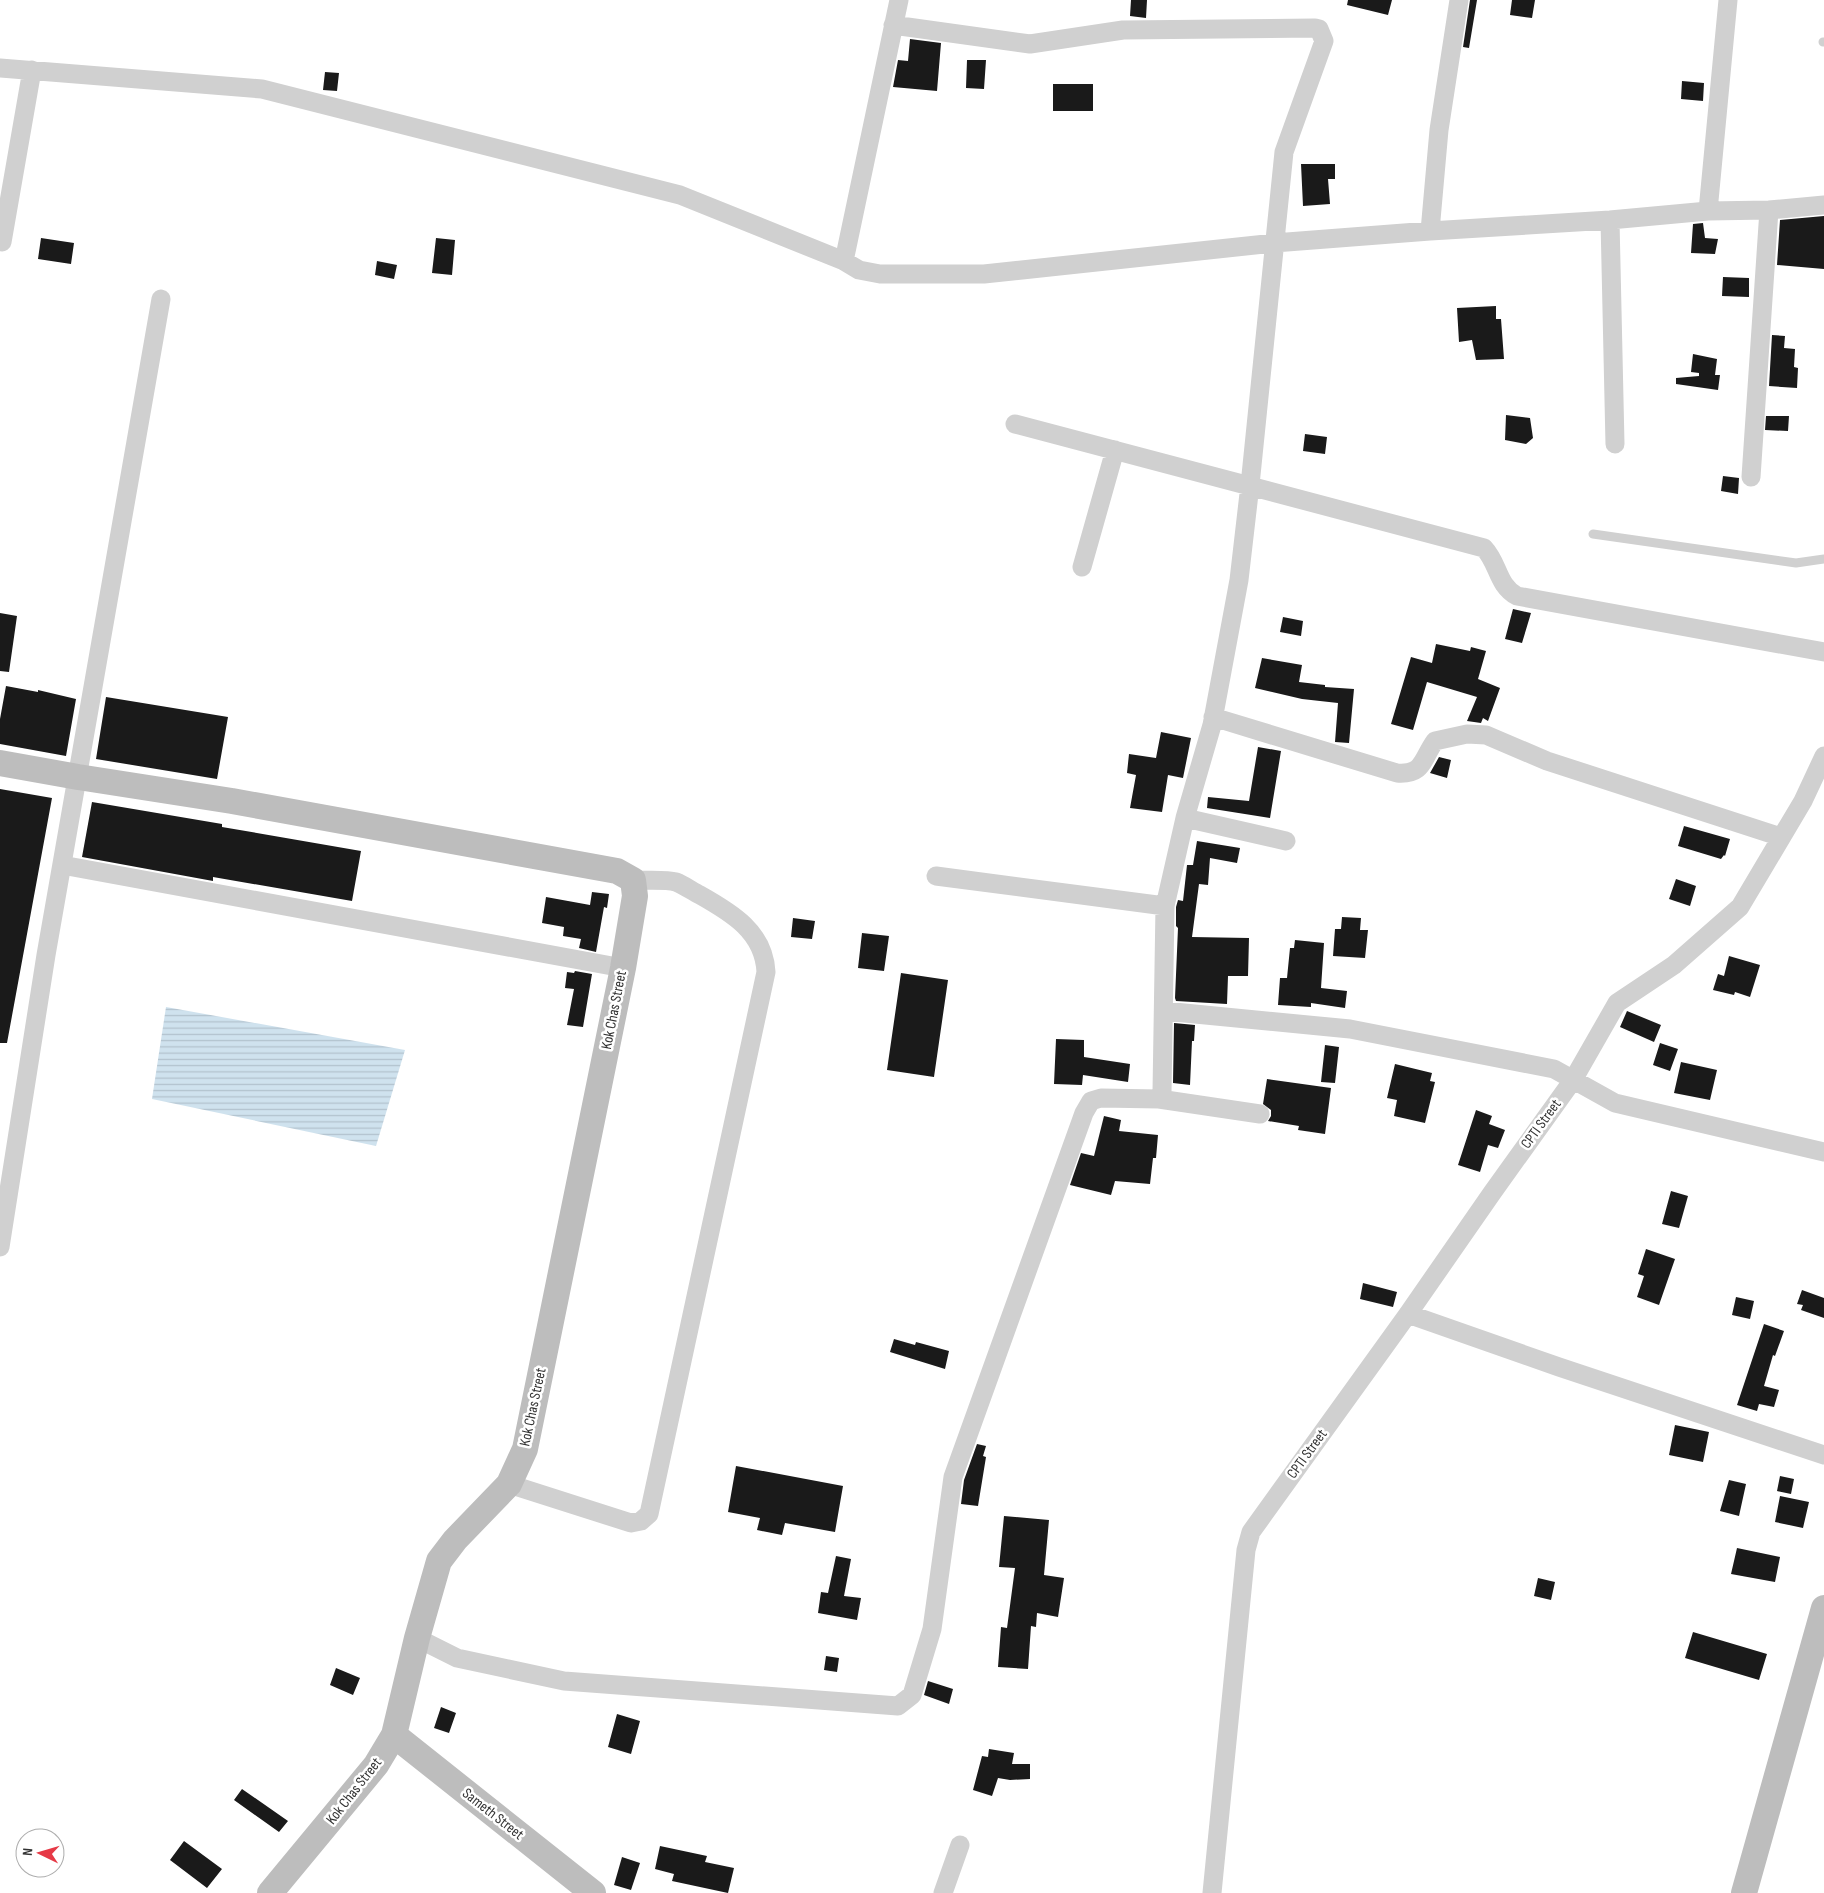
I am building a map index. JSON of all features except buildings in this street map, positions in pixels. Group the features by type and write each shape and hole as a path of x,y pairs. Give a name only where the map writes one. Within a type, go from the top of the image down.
{"street":[{"path":"844,261 899,0"},
{"path":"1430,231 1439,130 1459,0"},
{"path":"1708,212 1728,0"},
{"path":"893,25 1030,44 1123,30 1315,28 1319,29 1324,41 1284,152 1239,580 1214,717 1185,818 1165,906 1163,1087 1159,1099"},
{"path":"0,68 262,89 680,195 844,261 859,270 880,274 984,274 1274,243 1824,205"},
{"path":"2,242 32,70"},
{"path":"1751,478 1769,210"},
{"path":"1610,220 1615,444"},
{"path":"0,1246 6,1166 78,777 161,299"},
{"path":"1015,424 1484,548 1491,556 1499,578 1508,591 1518,596 1824,652"},
{"path":"1082,567 1115,450"},
{"path":"1214,717 1397,773 1408,774 1417,770 1425,760 1435,741 1467,734 1486,736 1547,761 1781,837"},
{"name":"CPTI Street","path":"1212,1893 1247,1542 1251,1532 1573,1080 1617,1003 1674,965 1740,907 1803,801 1824,756"},
{"path":"0,763 232,801 617,871 634,880 675,882 722,907 749,928 758,942 765,960 766,972 649,1514 641,1521 631,1523 510,1484"},
{"path":"1185,818 1286,841"},
{"path":"62,865 623,968"},
{"path":"936,876 1165,906"},
{"name":"Kok Chas Street","path":"270,1893 376,1765 394,1735 417,1638 439,1561 455,1540 510,1484 525,1449 623,968 635,896 634,880"},
{"path":"1164,1011 1350,1029 1554,1069 1615,1103 1824,1152"},
{"path":"417,1638 457,1658 564,1681 898,1706 912,1695 932,1629 953,1477 1084,1113 1091,1101 1102,1098 1159,1099 1260,1114"},
{"path":"1408,1314 1559,1367 1824,1455"},
{"path":"1744,1893 1824,1608"},
{"name":"Sameth Street","path":"394,1735 593,1893"},
{"path":"943,1893 960,1846"}],"lane":[{"path":"1593,534 1796,563 1824,560"}],"water":[{"path":"166,1007 405,1050 376,1146 152,1099"}]}
